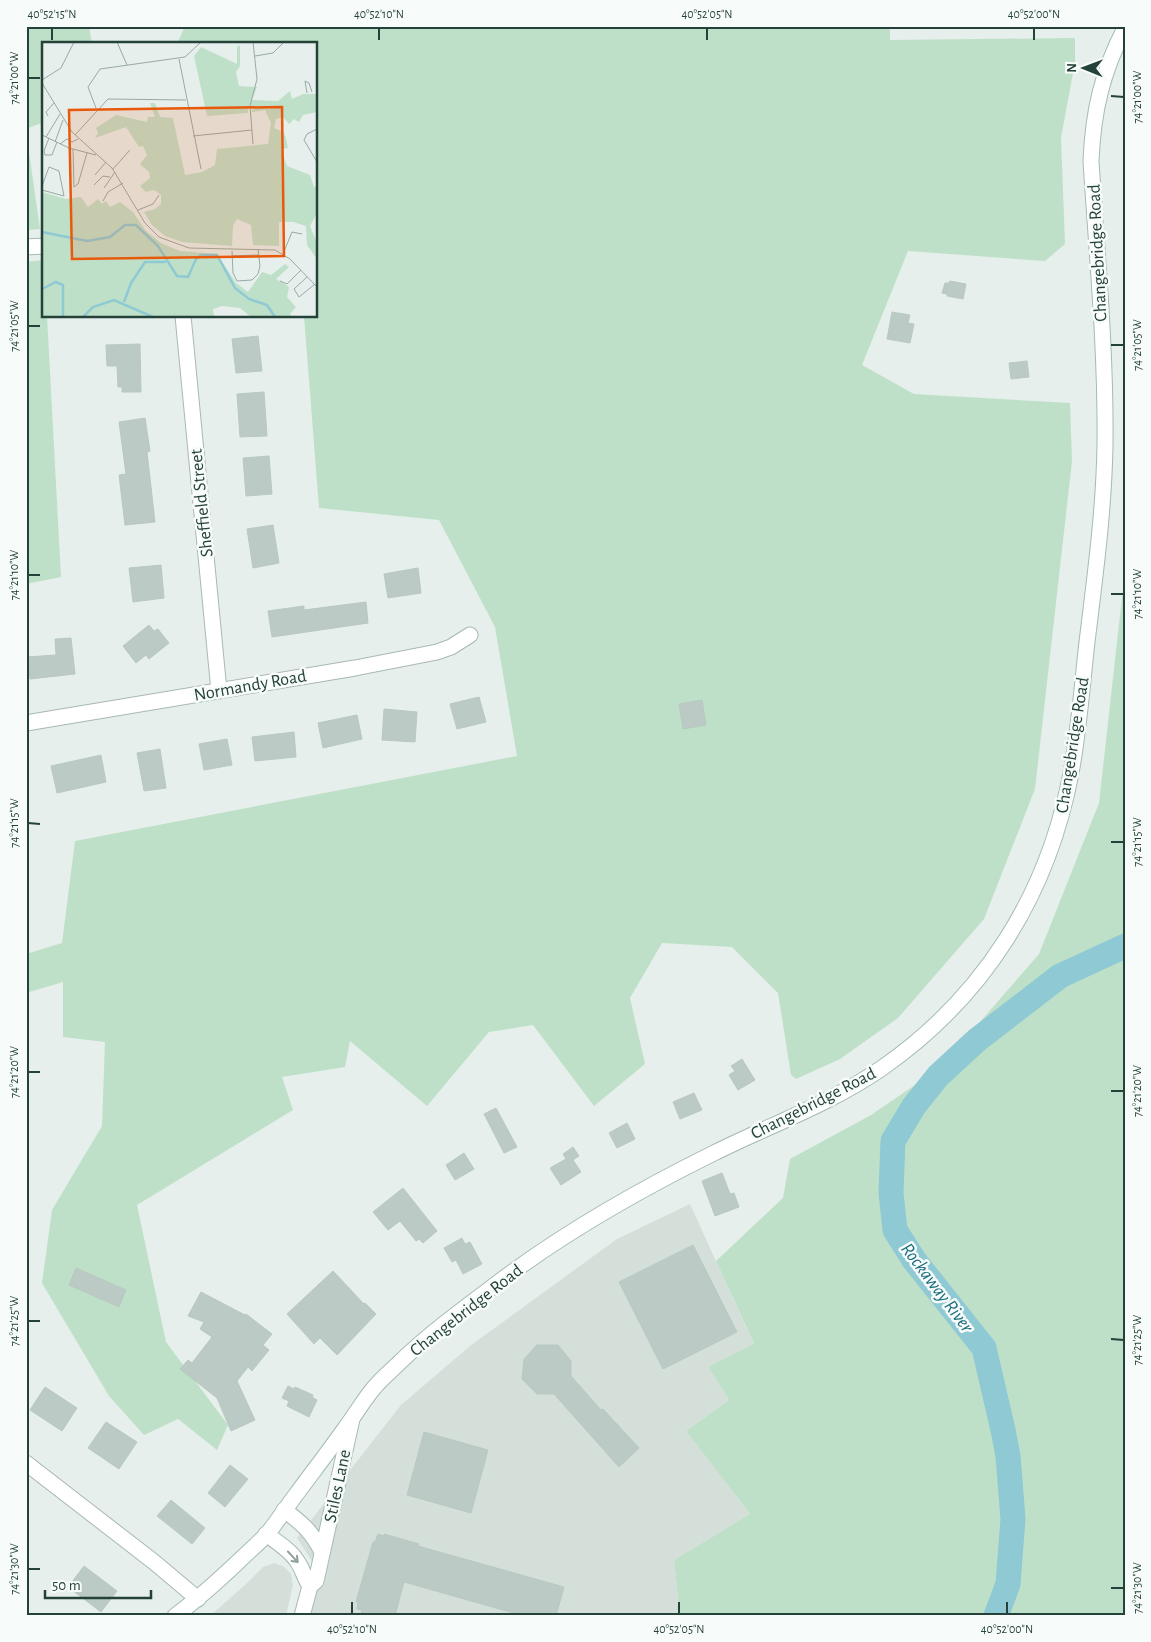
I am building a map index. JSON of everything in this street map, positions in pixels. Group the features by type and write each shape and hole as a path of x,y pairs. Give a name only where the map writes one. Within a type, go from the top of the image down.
{"main road":[{"name":"Changebridge Road","path":"176,1616 198,1599 266,1534 375,1386 448,1320 566,1236 644,1189 716,1152 847,1090 880,1069 912,1046 941,1021 992,962 1014,930 1030,900 1047,860 1059,823 1068,786 1076,738 1102,515 1105,444 1104,370 1091,161 1092,132 1104,75 1125,28"},
{"path":"26,247 42,246"},
{"name":"Sheffield Street","path":"183,318 219,691"},
{"name":"Normandy Road","path":"26,723 437,652 451,647 470,635"},
{"name":"Stiles Lane","path":"302,1616 310,1586 316,1581 352,1419"},
{"path":"26,1463 154,1562 198,1599"},
{"name":"Stiles Lane","path":"284,1510 303,1524 315,1537 322,1552"},
{"path":"266,1534 281,1545 297,1561 310,1586"}],"shaded area":[{"path":"690,1204 754,1345 708,1367 729,1400 686,1431 750,1514 674,1560 680,1616 301,1616 315,1566 297,1538 401,1405 470,1346 617,1239"},
{"path":"274,1563 283,1566 291,1574 293,1585 286,1616 210,1616 263,1567"}],"green space":[{"path":"26,26 89,26 92,42 42,42 42,123 26,129"},
{"path":"185,26 890,26 890,40 1075,38 1075,62 1061,138 1065,244 1045,261 908,251 862,365 914,394 1070,403 1072,461 1035,789 984,919 898,1018 840,1059 796,1079 791,1075 778,993 732,947 662,943 630,998 645,1064 594,1106 533,1025 489,1032 427,1106 350,1041 345,1067 282,1077 293,1110 137,1205 166,1342 228,1425 217,1450 178,1419 144,1435 109,1396 42,1283 52,1210 102,1126 105,1042 63,1037 63,982 26,993 26,954 62,943 75,841 517,756 495,627 439,520 319,508 304,318 318,318 318,42 178,42"},
{"path":"26,131 40,229 26,230"},
{"path":"42,260 42,318 47,318 61,577 26,584 26,262"},
{"path":"1125,571 1125,1616 680,1616 674,1560 750,1514 686,1431 729,1400 708,1367 754,1344 716,1261 783,1198 790,1159 871,1115 940,1068 1039,954 1099,803"}],"building":[{"path":"950,281 966,284 963,299 947,296 947,294 942,293 945,283"},
{"path":"892,312 910,315 908,323 914,324 910,343 887,339"},
{"path":"258,336 262,371 236,373 232,339"},
{"path":"140,344 141,392 122,392 122,387 118,387 117,366 107,366 106,345"},
{"path":"1027,361 1029,377 1011,379 1009,363"},
{"path":"264,392 267,436 240,437 237,394"},
{"path":"145,418 150,451 147,452 155,522 125,525 119,475 126,474 119,422"},
{"path":"269,456 272,494 246,496 243,458"},
{"path":"273,525 279,563 253,568 247,529"},
{"path":"161,565 164,598 133,602 129,568"},
{"path":"418,568 421,593 388,598 384,574"},
{"path":"366,602 368,623 272,637 268,611 304,606 304,610"},
{"path":"149,625 154,631 158,629 169,643 149,659 146,655 136,663 123,646"},
{"path":"71,638 75,674 30,679 27,657 56,655 55,639"},
{"path":"479,697 486,722 457,729 450,704"},
{"path":"702,700 706,725 683,729 679,704"},
{"path":"384,709 417,712 415,742 382,740"},
{"path":"357,715 362,739 323,748 318,723"},
{"path":"294,732 296,757 255,761 252,737"},
{"path":"227,739 232,765 204,770 199,744"},
{"path":"160,749 166,788 144,791 137,753"},
{"path":"101,755 106,782 57,793 51,766"},
{"path":"742,1059 755,1080 738,1090 729,1075 735,1071 731,1066"},
{"path":"694,1093 702,1110 680,1119 673,1102"},
{"path":"496,1108 517,1147 504,1153 484,1114"},
{"path":"627,1123 635,1139 617,1148 609,1133"},
{"path":"573,1147 579,1156 573,1160 581,1172 561,1185 550,1168 566,1159 563,1154"},
{"path":"464,1153 474,1169 455,1180 446,1165"},
{"path":"722,1173 730,1194 734,1193 739,1207 715,1216 702,1181"},
{"path":"403,1188 437,1231 423,1243 419,1239 416,1241 400,1221 388,1230 373,1212"},
{"path":"462,1238 465,1244 470,1242 482,1264 463,1274 456,1260 452,1262 444,1248"},
{"path":"693,1245 737,1332 663,1369 619,1282"},
{"path":"76,1268 126,1290 119,1307 69,1285"},
{"path":"333,1271 376,1314 337,1355 320,1338 314,1344 287,1314"},
{"path":"201,1292 246,1314 272,1334 263,1345 269,1350 252,1371 248,1367 237,1381 255,1420 231,1431 217,1398 180,1369 188,1360 192,1363 212,1337 200,1329 204,1322 188,1316"},
{"path":"537,1345 558,1345 571,1361 571,1376 601,1410 603,1409 639,1448 619,1467 554,1394 537,1394 522,1379 524,1359"},
{"path":"288,1386 313,1395 312,1397 317,1400 309,1417 287,1406 289,1401 282,1398"},
{"path":"45,1387 77,1408 62,1431 30,1410"},
{"path":"106,1422 137,1442 119,1469 88,1448"},
{"path":"424,1432 488,1450 471,1513 407,1495"},
{"path":"230,1465 248,1479 225,1507 208,1493"},
{"path":"171,1500 205,1528 192,1544 157,1516"},
{"path":"378,1534 384,1536 384,1534 419,1544 418,1546 564,1587 556,1616 524,1616 404,1582 395,1616 370,1616 361,1613 362,1610 357,1609 358,1602 356,1602 373,1542 375,1542"},
{"path":"84,1566 117,1591 101,1612 68,1587"}],"waterway":[{"name":"Rockaway River","path":"996,1616 1008,1584 1013,1519 1008,1456 1003,1430 984,1348 914,1260 895,1230 891,1193 893,1141 914,1106 938,1076 977,1040 1060,976 1125,946"}]}
